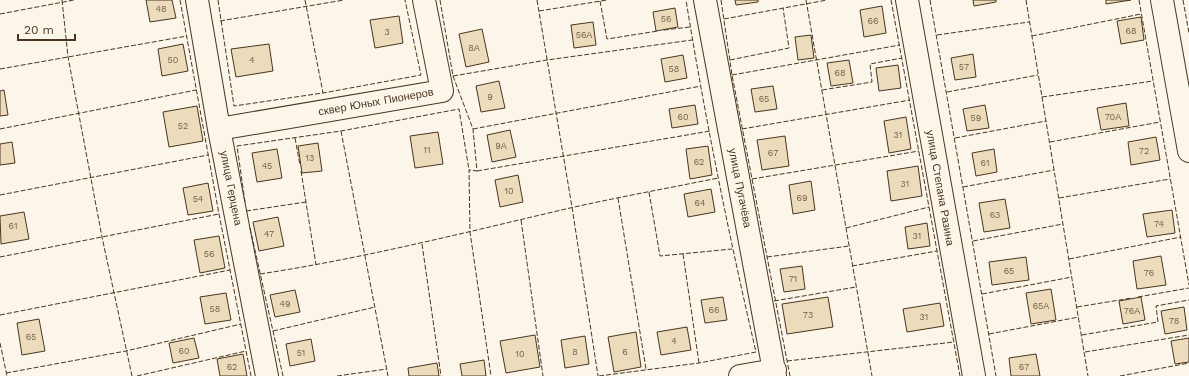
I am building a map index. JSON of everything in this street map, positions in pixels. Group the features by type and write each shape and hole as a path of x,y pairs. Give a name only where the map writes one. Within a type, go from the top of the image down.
{"street":[{"name":"улица Герцена","path":"197,0 219,129 268,376"},
{"name":"сквер Юных Пионеров","path":"219,129 442,91 424,0"},
{"name":"улица Пугачёва","path":"705,0 775,373"},
{"name":"улица Степана Разина","path":"907,0 974,376"},
{"path":"1162,0 1189,151"},
{"path":"740,376 775,373"}],"building":[{"path":"146,0 172,0 176,18 150,22"},
{"path":"735,0 758,0 758,2 736,5"},
{"path":"973,0 996,0 996,2 974,6"},
{"path":"1106,0 1131,0 1106,4"},
{"path":"882,6 886,33 864,37 860,10"},
{"path":"675,8 678,27 656,31 653,12"},
{"path":"399,16 403,43 375,48 370,20"},
{"path":"1141,17 1144,40 1121,44 1117,21"},
{"path":"593,22 596,45 574,48 571,25"},
{"path":"482,29 489,62 466,67 459,34"},
{"path":"811,35 814,58 798,60 795,37"},
{"path":"183,44 188,71 162,76 158,49"},
{"path":"269,44 273,71 236,77 231,49"},
{"path":"973,54 976,77 955,80 951,58"},
{"path":"683,55 687,78 665,82 661,59"},
{"path":"849,60 853,83 831,86 827,63"},
{"path":"898,65 901,88 879,91 876,68"},
{"path":"499,81 505,108 481,112 476,86"},
{"path":"773,86 777,109 755,112 751,89"},
{"path":"4,90 8,115 0,116 0,91"},
{"path":"1126,103 1129,126 1101,130 1097,108"},
{"path":"695,105 698,124 672,128 669,109"},
{"path":"985,105 989,128 967,131 963,109"},
{"path":"197,106 203,141 169,147 163,112"},
{"path":"906,117 911,149 889,153 884,121"},
{"path":"510,130 516,157 492,162 487,135"},
{"path":"438,132 443,164 415,168 410,136"},
{"path":"785,136 789,166 762,170 757,140"},
{"path":"1156,137 1160,160 1131,165 1128,142"},
{"path":"12,142 15,163 0,165 0,144"},
{"path":"318,143 322,171 302,173 298,146"},
{"path":"708,146 712,175 690,179 686,149"},
{"path":"277,149 282,178 257,182 252,153"},
{"path":"994,149 997,172 976,176 972,153"},
{"path":"918,166 922,196 891,201 887,171"},
{"path":"518,175 523,202 500,207 495,180"},
{"path":"811,181 815,210 793,214 789,185"},
{"path":"208,183 213,211 188,215 183,188"},
{"path":"711,189 715,212 688,217 684,194"},
{"path":"1005,199 1010,228 984,232 979,203"},
{"path":"1172,210 1175,233 1147,237 1143,214"},
{"path":"24,212 29,239 1,244 0,216"},
{"path":"278,217 284,246 259,251 253,222"},
{"path":"927,223 930,246 908,249 905,227"},
{"path":"219,236 225,268 200,273 194,240"},
{"path":"1161,256 1166,285 1137,289 1133,261"},
{"path":"1026,257 1029,280 992,285 989,262"},
{"path":"802,266 805,289 784,292 780,269"},
{"path":"1051,289 1056,320 1031,324 1026,293"},
{"path":"295,290 300,312 275,317 270,295"},
{"path":"226,293 231,320 205,324 200,297"},
{"path":"723,297 727,320 705,323 701,300"},
{"path":"828,297 833,327 787,334 782,304"},
{"path":"1141,297 1145,320 1123,324 1119,301"},
{"path":"940,303 944,326 907,332 903,309"},
{"path":"1184,307 1187,330 1165,334 1161,311"},
{"path":"39,319 45,351 22,355 17,323"},
{"path":"687,327 691,350 661,355 657,332"},
{"path":"636,332 641,367 614,372 608,337"},
{"path":"535,335 540,367 506,373 500,341"},
{"path":"585,336 589,364 565,368 561,340"},
{"path":"194,338 199,358 173,363 169,343"},
{"path":"1189,338 1189,362 1175,364 1171,341"},
{"path":"311,339 315,361 290,366 286,344"},
{"path":"243,354 247,376 220,376 217,359"},
{"path":"1036,354 1040,376 1011,376 1009,358"},
{"path":"484,360 486,376 462,376 460,364"},
{"path":"437,363 439,376 409,376 408,368"}],"fence":[{"path":"62,0 68,57 102,237 132,376"},
{"path":"0,14 74,0"},
{"path":"180,0 219,214 251,376"},
{"path":"218,0 234,106 323,93 421,75 405,0"},
{"path":"305,0 323,93"},
{"path":"220,21 344,0"},
{"path":"440,0 453,76 473,129 477,171 469,170 470,232 491,376"},
{"path":"537,0 572,207 598,376"},
{"path":"539,11 607,0"},
{"path":"599,376 699,363 756,352 718,177 686,0"},
{"path":"721,0 732,75 790,376"},
{"path":"806,0 872,376"},
{"path":"724,19 827,0"},
{"path":"891,0 960,376"},
{"path":"930,0 996,376"},
{"path":"1026,0 1088,376"},
{"path":"1139,0 1189,285"},
{"path":"1183,0 1189,33"},
{"path":"600,1 607,39 658,31"},
{"path":"730,60 789,48 783,8"},
{"path":"1032,36 1141,14"},
{"path":"937,35 1029,22"},
{"path":"664,30 690,27"},
{"path":"0,69 187,36"},
{"path":"453,76 547,60 692,40"},
{"path":"732,75 900,45"},
{"path":"822,90 872,82 870,64 902,58"},
{"path":"947,92 1038,75"},
{"path":"1042,97 1153,81"},
{"path":"473,129 701,86"},
{"path":"0,129 196,90"},
{"path":"742,129 910,100"},
{"path":"245,202 237,146 341,131 459,109 469,170"},
{"path":"955,138 1046,121"},
{"path":"1050,142 1160,122"},
{"path":"341,131 388,376"},
{"path":"477,171 710,131"},
{"path":"295,138 300,165"},
{"path":"752,179 919,151"},
{"path":"0,195 208,155"},
{"path":"963,187 1054,170"},
{"path":"301,171 316,265"},
{"path":"260,274 299,268 377,252 588,204 718,178"},
{"path":"1059,198 1170,179"},
{"path":"649,192 660,256 732,249"},
{"path":"618,198 646,369"},
{"path":"246,211 306,202"},
{"path":"846,228 929,207"},
{"path":"0,257 219,214"},
{"path":"521,220 543,376"},
{"path":"973,241 1063,224"},
{"path":"250,228 283,376"},
{"path":"1069,259 1181,237"},
{"path":"422,244 441,376"},
{"path":"767,257 849,246"},
{"path":"852,266 937,251"},
{"path":"683,254 699,363"},
{"path":"0,315 230,270"},
{"path":"982,294 1072,277"},
{"path":"774,301 856,287"},
{"path":"1138,297 1189,288"},
{"path":"1077,307 1132,298"},
{"path":"1082,335 1158,322 1156,306 1189,300"},
{"path":"273,331 375,307"},
{"path":"989,334 1079,317"},
{"path":"6,373 126,351 241,324"},
{"path":"1085,352 1189,335"},
{"path":"787,361 954,342"},
{"path":"0,343 7,376"},
{"path":"137,376 246,351"},
{"path":"1120,376 1189,363"},
{"path":"337,376 387,369"}]}
